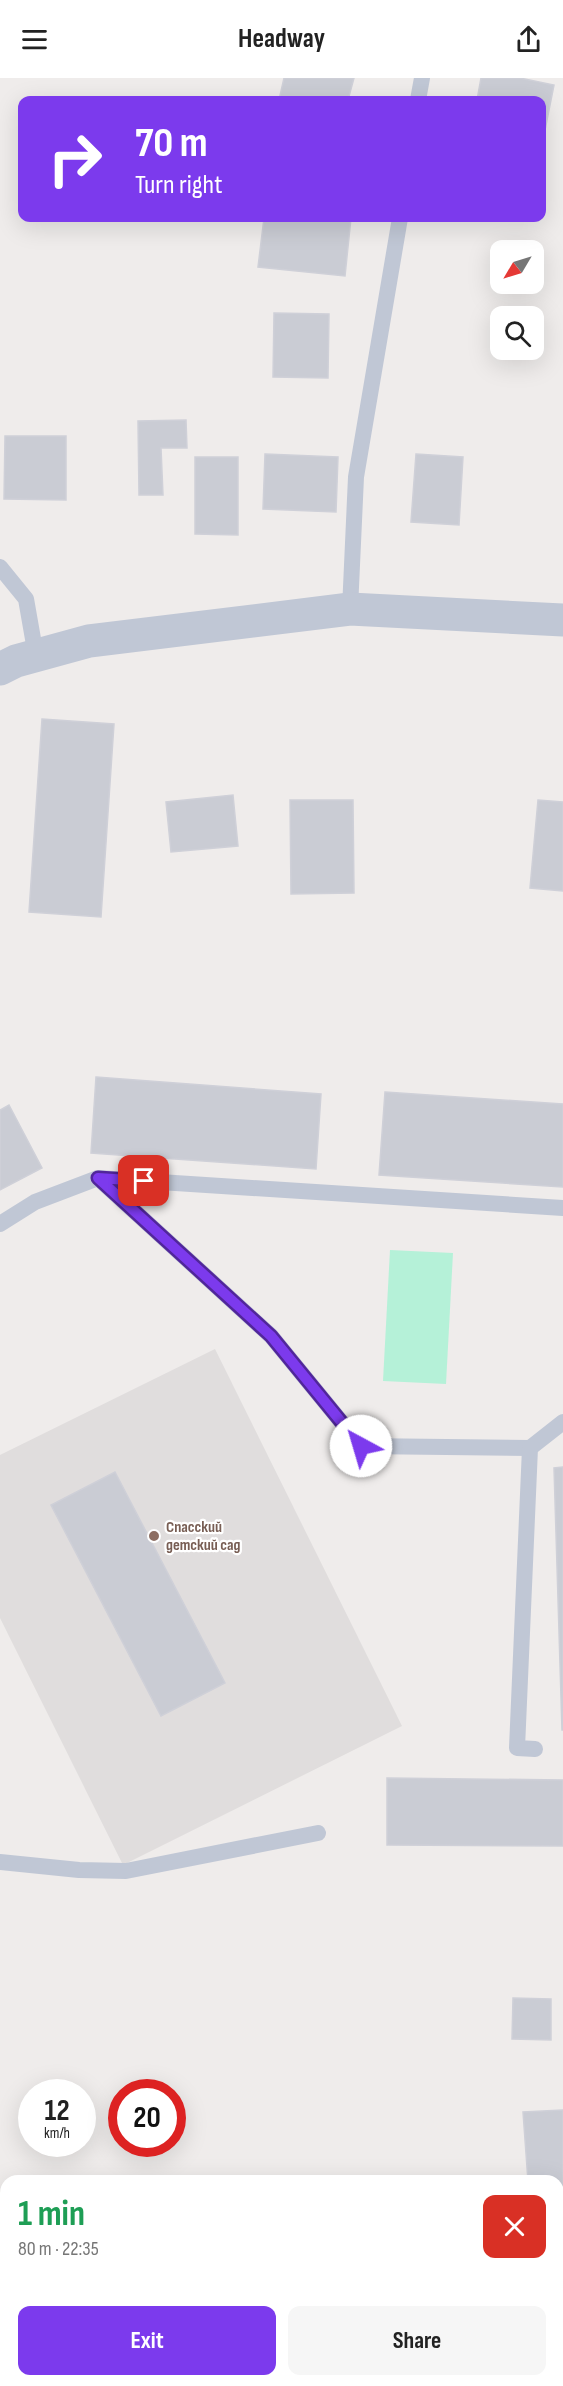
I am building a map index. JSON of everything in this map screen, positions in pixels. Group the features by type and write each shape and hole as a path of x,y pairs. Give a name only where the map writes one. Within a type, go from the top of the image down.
{"street":[{"path":"0,669 16,661 89,641 350,609 563,620"}],"lane":[{"path":"419,96 422,78"},
{"path":"350,609 356,477 399,222"},
{"path":"0,567 26,599 36,656"},
{"path":"98,1178 271,1336 361,1446 530,1448 563,1422"},
{"path":"0,1224 35,1202 98,1178 563,1208"},
{"path":"530,1448 517,1748 535,1749"},
{"path":"0,1862 79,1870 126,1871 318,1833"}],"shaded area":[{"name":"Спасский детский сад","path":"215,1349 402,1726 123,1865 0,1618 0,1455"}],"green space":[{"path":"390,1250 453,1253 446,1384 383,1381"}],"building":[{"path":"284,78 354,78 349,96 280,96"},
{"path":"481,78 520,78 554,85 546,125 546,96 478,96"},
{"path":"264,222 351,222 345,276 258,267"},
{"path":"274,313 329,314 328,378 273,377"},
{"path":"186,420 187,448 161,448 163,495 139,495 138,421"},
{"path":"5,436 66,436 66,500 4,499"},
{"path":"265,454 338,457 336,512 263,509"},
{"path":"416,454 463,457 459,525 411,522"},
{"path":"195,457 238,457 238,535 195,534"},
{"path":"42,719 114,724 101,917 29,912"},
{"path":"233,795 238,846 171,852 166,802"},
{"path":"290,800 353,800 354,893 291,894"},
{"path":"538,800 563,802 563,891 530,888"},
{"path":"96,1077 321,1094 316,1169 91,1153"},
{"path":"385,1092 563,1104 563,1187 379,1175"},
{"path":"9,1105 42,1168 0,1190 0,1110"},
{"path":"563,1467 563,1730 562,1730 554,1468"},
{"path":"115,1472 225,1683 161,1716 51,1505"},
{"path":"387,1778 563,1780 563,1846 387,1845"},
{"path":"513,1998 551,1999 551,2040 512,2039"},
{"path":"563,2110 563,2175 528,2175 523,2112"}],"place":[{"name":"Спасский детский сад","path":"154,1536"}],"route":[{"path":"144,1181 98,1178 271,1336 361,1446"}]}
